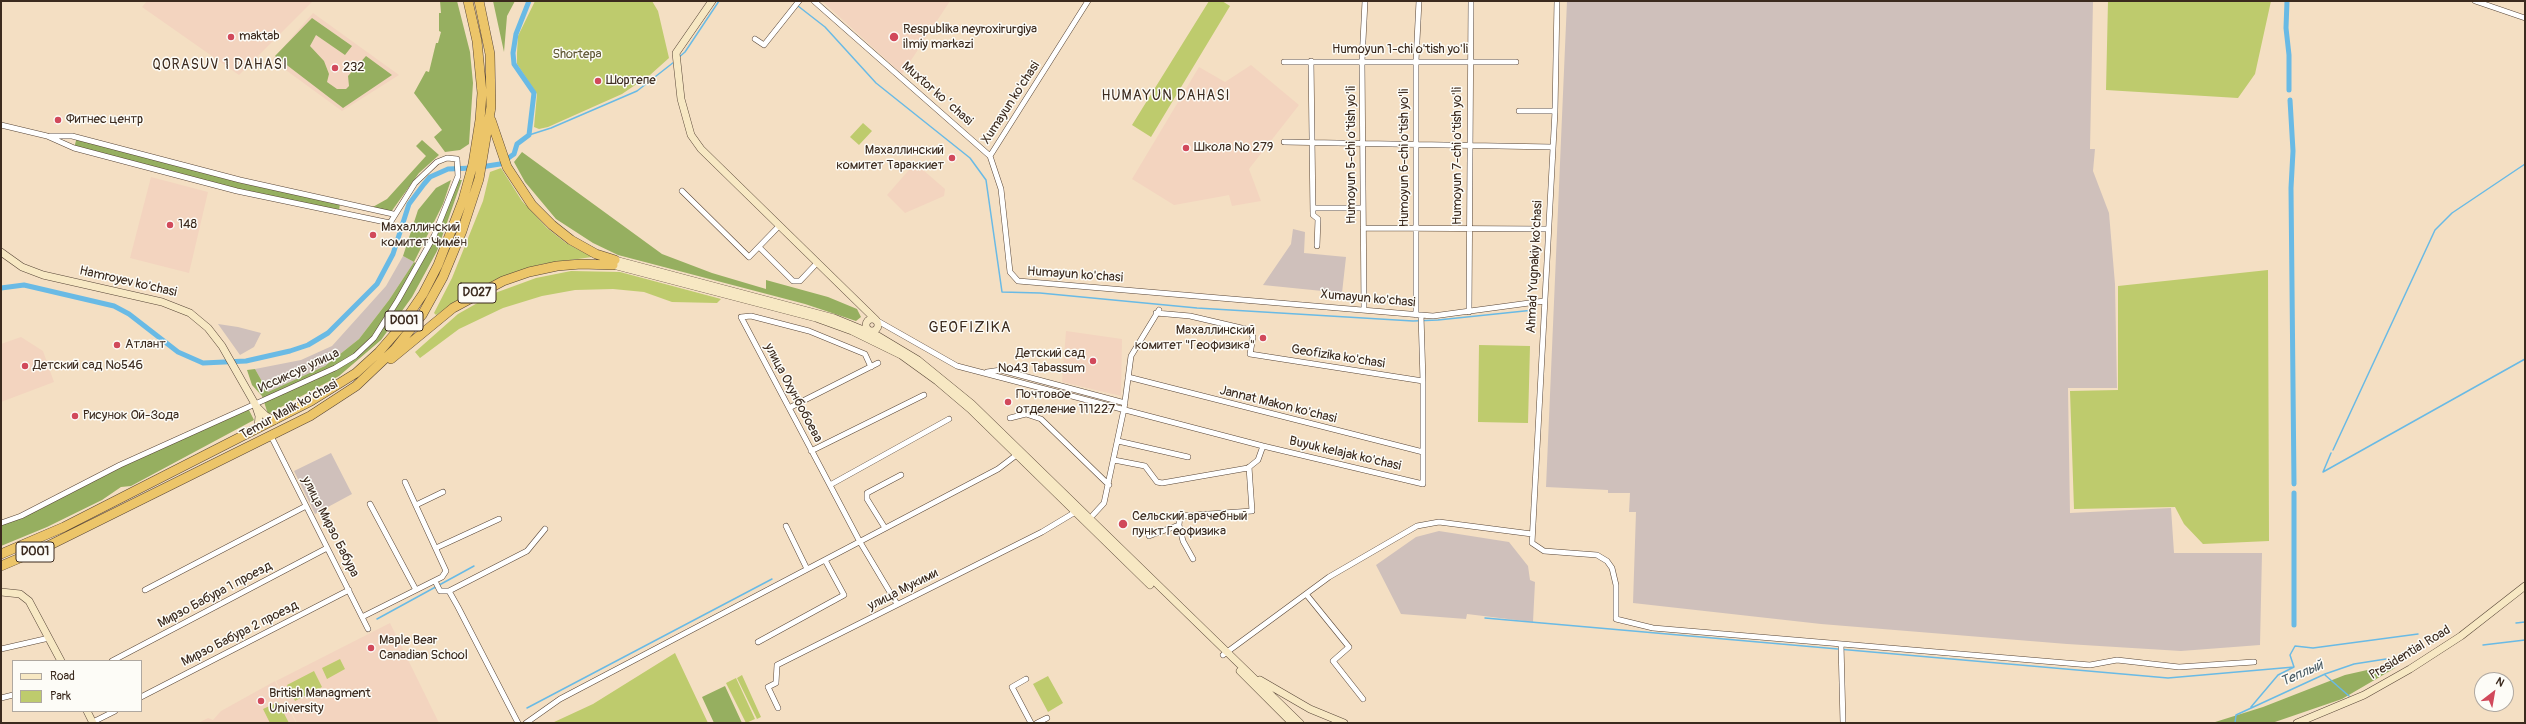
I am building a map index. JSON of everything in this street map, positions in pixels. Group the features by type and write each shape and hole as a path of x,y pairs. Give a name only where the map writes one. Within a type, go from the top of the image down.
{"highway":[{"name":"Temur Malik ko'chasi","path":"1,554 64,527 320,396 351,376 371,359 399,329 423,294 436,270 452,231 472,168 479,133 482,106 480,67 468,1"},
{"name":"Temur Malik ko'chasi","path":"1,566 48,546 271,436 324,408 365,379 396,349 433,296 458,241 480,172 490,119 490,54 479,1"},
{"name":"D027","path":"490,119 502,157 528,200 552,225 588,250 614,263"},
{"name":"D027","path":"365,379 453,308 490,286 515,276 550,268 581,264 614,263"}],"main road":[{"path":"712,1 678,49 676,58 681,99 692,138 779,226 876,320 872,331"},
{"name":"Hamroyev ko'chasi","path":"1,252 22,267 43,275 178,306 208,328 230,360 254,404 258,416 258,428"},
{"name":"D027","path":"614,263 858,331 872,331 918,360 946,380 1019,453"},
{"path":"865,309 872,331"},
{"path":"858,331 872,331"},
{"name":"Hamroyev ko'chasi","path":"254,404 264,414 275,420"},
{"path":"1019,453 1225,654 1292,723"},
{"name":"Presidential Road","path":"2297,723 2364,695 2410,670 2461,636 2525,586"},
{"path":"1,592 16,592 24,597 32,606 60,660"},
{"path":"1225,654 1297,703 1344,723"},
{"path":"1239,664 1300,723"},
{"path":"88,712 93,723"}],"street":[{"path":"755,39 764,45 799,1"},
{"name":"Muxtor koʻchasi","path":"815,1 990,156"},
{"name":"Xumayun ko'chasi","path":"990,156 1088,1"},
{"name":"Humoyun 5-chi o'tish yo'li","path":"1364,309 1362,61 1365,1"},
{"name":"Humoyun 6-chi o'tish yo'li","path":"1419,1 1416,61 1416,228 1418,315 1423,382 1423,484"},
{"name":"Humoyun 7-chi o'tish yo'li","path":"1469,312 1468,145 1471,1"},
{"name":"Ahmad Yugnakiy ko'chasi","path":"1532,534 1536,511 1547,228 1555,111 1557,1"},
{"path":"2475,1 2525,18"},
{"name":"Humoyun 1-chi o'tish yo'li","path":"1284,62 1470,60 1516,62"},
{"path":"1312,61 1313,215 1318,219 1317,246"},
{"path":"1519,111 1555,111"},
{"path":"1,125 47,136 72,136 240,180 393,214"},
{"name":"Иссиксув улица","path":"1,523 22,516 120,466 335,368 355,356 374,338 398,300 434,236 458,176 457,159 447,158 433,165 415,183 393,214 390,223 237,191 74,148 47,136"},
{"path":"1284,142 1552,147"},
{"name":"Humayun ko'chasi","path":"990,156 1001,189 1010,272 1014,279 1020,282 1190,295"},
{"path":"682,192 749,257 779,226"},
{"path":"1313,208 1363,208"},
{"path":"1363,228 1547,228"},
{"path":"759,247 793,281 800,281 817,263"},
{"name":"Xumayun ko'chasi","path":"1190,295 1439,316 1523,302 1544,301"},
{"name":"Geofizika ko'chasi","path":"1128,377 1133,350 1158,312 1190,316 1250,330 1253,337 1250,354 1423,382"},
{"name":"улица Охунбобоева","path":"871,367 865,354 809,331 751,316 741,317 860,542 897,604"},
{"name":"Buyuk kelajak ko'chasi","path":"876,320 958,366 1263,446 1423,484"},
{"path":"872,331 887,327"},
{"path":"789,408 878,363"},
{"path":"983,372 1001,370 1125,403"},
{"path":"1093,515 1104,504 1109,485 1124,409 1128,377"},
{"name":"Jannat Makon ko'chasi","path":"1128,377 1423,452"},
{"path":"811,451 924,395"},
{"path":"1010,418 1026,414 1041,419 1109,485"},
{"path":"830,486 949,419"},
{"name":"улица Мирзо Бабура","path":"271,436 368,629"},
{"path":"1118,441 1188,457"},
{"path":"1114,460 1145,466 1160,483 1249,467 1258,460 1263,446"},
{"path":"526,723 560,699 998,469 1019,453"},
{"path":"1193,559 1183,541 1179,525 1180,516 1183,514 1252,511 1249,467"},
{"path":"884,528 867,499 867,493 902,475"},
{"path":"362,617 435,580 446,571 405,482"},
{"path":"416,505 443,492"},
{"path":"370,504 416,590"},
{"path":"145,590 306,506"},
{"name":"улица Мукими","path":"778,708 768,687 776,683 778,665 1042,532 1078,510"},
{"path":"436,548 499,519"},
{"path":"1225,654 1306,594 1363,557 1422,525 1439,522 1532,534 1532,543 1544,551 1597,555 1607,561 1612,568 1616,585 1616,618 1653,628 2090,665 2117,660 2179,667 2254,662"},
{"path":"1149,536 1179,525"},
{"path":"786,526 808,569"},
{"path":"435,580 440,591 448,591 527,551 546,529"},
{"name":"Мирзо Бабура 1 проезд","path":"114,660 327,548"},
{"path":"758,642 844,595 825,560"},
{"name":"Мирзо Бабура 2 проезд","path":"142,696 349,590"},
{"path":"448,591 518,723"},
{"path":"1306,594 1349,647 1333,661 1364,699"},
{"path":"1,649 49,638"},
{"path":"1841,644 1843,723"},
{"path":"1026,679 1012,687 1031,723"},
{"path":"1,698 12,694"},
{"path":"93,723 112,712"},
{"path":"1038,723 1047,718"}],"shaded area":[{"name":"maktab","path":"147,1 313,1 239,75 142,7"},
{"name":"Respublika neyroxirurgiya ilmiy markazi","path":"822,1 950,1 902,74"},
{"path":"1567,1 2093,1 2090,149 2095,149 2093,171 2109,213 2115,284 2117,388 2068,388 2070,513 2171,508 2174,553 2262,553 2260,645 2181,651 2067,644 1821,624 1633,603 1636,512 1629,512 1630,493 1608,493 1608,490 1546,487"},
{"name":"232","path":"313,13 399,75 342,111 272,60"},
{"path":"1251,65 1299,105 1249,169 1261,201 1232,206 1229,195 1174,205 1132,179 1199,67 1225,82"},
{"path":"915,163 945,189 944,196 905,213 887,195"},
{"name":"148","path":"151,177 208,192 189,273 130,258"},
{"path":"1293,229 1305,232 1304,253 1346,257 1342,293 1263,285 1291,244"},
{"path":"403,256 414,262 389,300 359,339 325,366 268,392 255,369 301,360 332,346 386,286"},
{"path":"218,324 261,333 254,347 240,355"},
{"name":"Детский сад №43 Tabassum","path":"1066,331 1122,339 1121,396 1062,382"},
{"name":"Детский сад №546","path":"21,337 43,351 54,382 1,402 1,344"},
{"path":"331,453 352,494 315,514 294,471"},
{"path":"1439,531 1509,542 1528,566 1530,580 1535,582 1533,622 1467,614 1466,619 1401,614 1376,565 1416,537"},
{"name":"Maple Bear Canadian School","path":"390,623 439,723 297,723 276,681"},
{"name":"British Managment University","path":"275,681 296,723 198,723 208,718 213,720 221,711"}],"green space":[{"path":"440,1 457,1 470,52 473,83 469,144 460,150 445,152 434,137 442,130 414,93 426,71 429,72 436,43 438,43 441,32 439,31 439,13 441,13"},
{"path":"493,1 515,1 507,16 504,52"},
{"name":"Shortepa","path":"535,1 652,1 658,11 669,58 650,75 622,94 548,127 539,129 534,127 537,94 517,64 517,53 518,36"},
{"path":"1209,1 1222,1 1230,6 1151,137 1132,125"},
{"path":"2108,1 2271,1 2255,74 2238,98 2106,90"},
{"name":"232","path":"312,18 352,46 345,55 316,35 310,46 324,61 329,74 327,82 337,89 346,89 349,86 348,76 366,56 392,75 343,108 275,56"},
{"path":"863,123 872,131 859,145 850,137"},
{"path":"77,137 340,203 339,211 237,191 74,148"},
{"path":"422,140 439,155 419,173 391,212 371,208 387,199 426,156 416,146"},
{"path":"522,152 662,254 712,273 766,289 766,280 828,297 857,309 861,317 856,321 805,304 618,255 593,243 556,219 525,182 514,162"},
{"path":"501,168 522,201 547,228 566,243 592,257 542,264 515,272 475,289 436,315 434,313 452,278 483,201 490,172"},
{"path":"451,180 443,204 414,262 403,256 418,210 436,188"},
{"path":"458,180 462,180 437,251 412,297 381,340 339,376 268,414 262,396 252,385 247,370 255,369 268,392 325,366 359,339 389,300 414,262 418,265 436,236"},
{"path":"2268,270 2269,541 2203,544 2184,524 2175,507 2074,509 2070,391 2118,390 2118,286"},
{"path":"571,271 620,272 721,299 717,303 672,302 644,292 613,289 575,290 542,296 503,308 459,329 420,358 415,352 458,314 495,293 536,278"},
{"path":"1479,345 1530,346 1528,423 1478,422"},
{"path":"241,410 249,410 254,420 131,486 121,487 102,500 47,527 1,546 1,523"},
{"path":"675,653 708,723 552,723 593,704"},
{"path":"340,659 345,669 327,679 322,668"},
{"path":"2394,664 2395,668 2342,699 2272,723 2212,723 2263,707 2345,675"},
{"path":"314,671 322,687 295,701 287,685"},
{"path":"742,675 761,717 757,719 737,678"},
{"path":"1048,676 1063,703 1048,712 1033,684"},
{"path":"736,678 755,719 746,723 726,683"},
{"path":"725,686 742,723 714,723 702,697"},
{"path":"278,702 289,723 270,723 263,709"}],"waterway":[{"path":"481,167 500,164 514,154 517,144 529,135 534,93 514,64 513,53 516,34 529,1"},
{"path":"678,58 685,52 719,1"},
{"path":"2287,1 2286,28 2289,55 2289,90"},
{"path":"798,6 825,27 876,83 970,158 986,180 1002,292 1040,293 1197,308 1413,321 1438,320 1534,310"},
{"path":"529,135 551,128 637,91 674,62"},
{"path":"2290,100 2293,151 2291,188 2294,484"},
{"path":"2333,450 2435,230 2452,213 2525,164"},
{"path":"1,288 24,285 114,306 129,314 178,352 203,363 246,361 290,351 308,345 328,333 377,284 393,254 409,204 430,177 448,169 473,168"},
{"path":"2331,453 2323,472 2525,359"},
{"path":"2294,493 2294,625"},
{"path":"377,619 474,566"},
{"path":"527,708 772,579"},
{"path":"1485,618 2168,678 2294,667"},
{"path":"2516,623 2525,622"},
{"path":"2251,707 2278,675 2294,667 2290,655 2295,646 2313,648 2418,634"},
{"path":"2483,645 2525,640"},
{"name":"Теплый","path":"2235,723 2236,715 2325,674 2354,664 2386,659"},
{"path":"2325,675 2349,696"}],"place":[{"name":"maktab","path":"231,37"},
{"name":"Respublika neyroxirurgiya ilmiy markazi","path":"894,37"},
{"name":"232","path":"335,68"},
{"name":"Шортепе","path":"598,81"},
{"name":"Фитнес центр","path":"58,120"},
{"name":"Школа № 279","path":"1186,148"},
{"name":"Махаллинский комитет Тараккиет","path":"952,158"},
{"name":"148","path":"170,225"},
{"name":"Махаллинский комитет Чимён","path":"373,235"},
{"name":"Махаллинский комитет \"Геофизика\"","path":"1263,338"},
{"name":"Атлант","path":"117,345"},
{"name":"Детский сад №43 Tabassum","path":"1093,361"},
{"name":"Детский сад №546","path":"25,366"},
{"name":"Почтовое отделение 111227","path":"1008,402"},
{"name":"Рисунок Ой-Зода","path":"75,416"},
{"name":"Сельский врачебный пункт Геофизика","path":"1123,524"},
{"name":"Maple Bear Canadian School","path":"371,648"},
{"name":"British Managment University","path":"261,701"}],"district":[{"name":"QORASUV 1 DAHASI","path":"220,65"},
{"name":"HUMAYUN DAHASI","path":"1166,96"},
{"name":"GEOFIZIKA","path":"970,328"}]}
